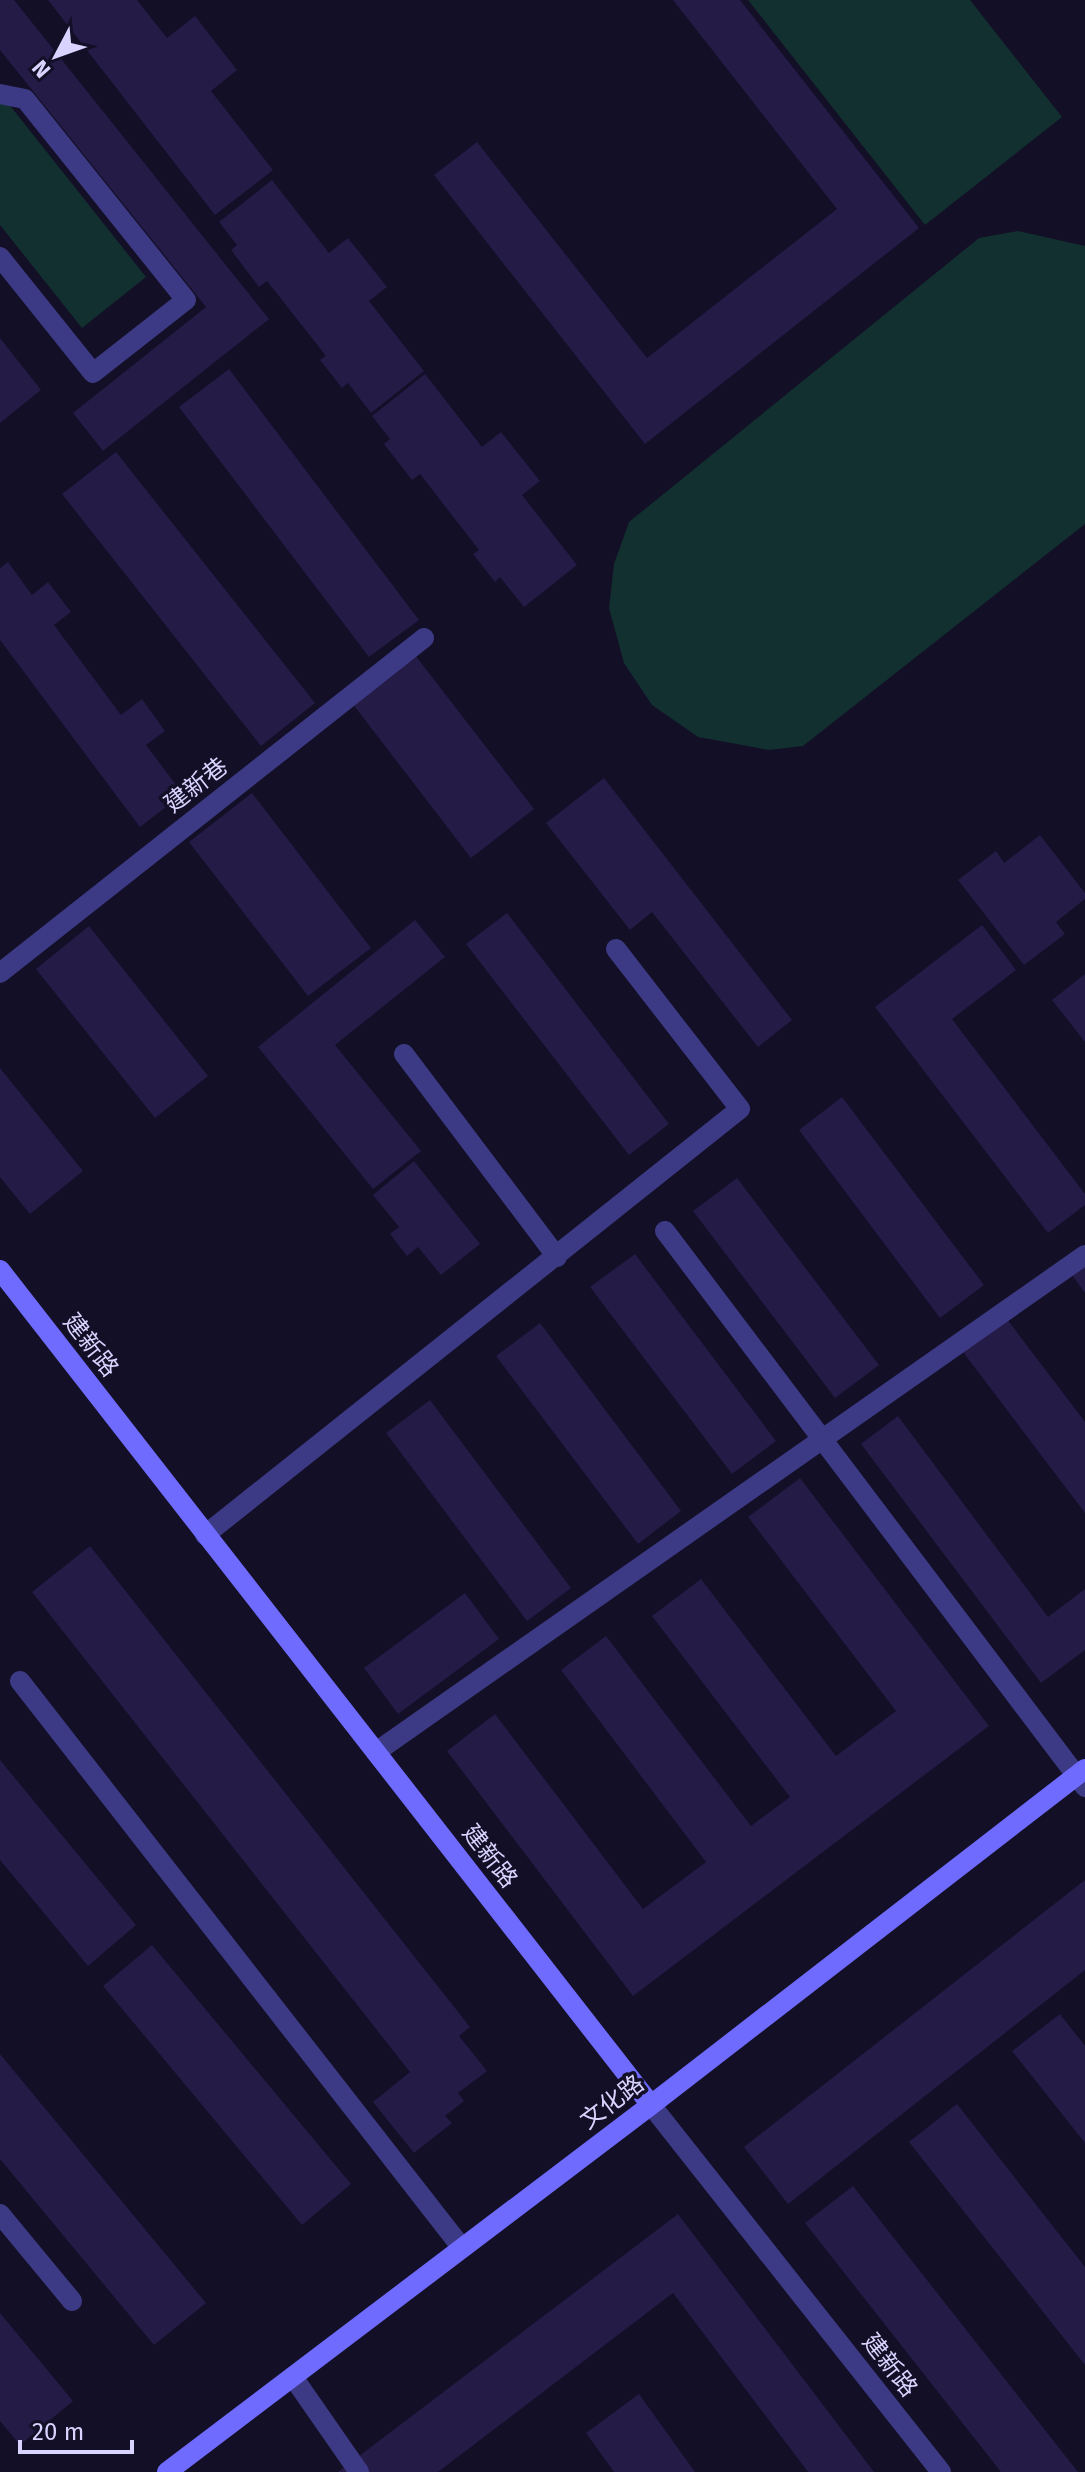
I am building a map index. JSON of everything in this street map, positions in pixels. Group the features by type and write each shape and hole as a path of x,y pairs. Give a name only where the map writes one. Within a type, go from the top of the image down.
{"street":[{"path":"0,94 25,99 186,300 93,373 0,257"},
{"name":"建新巷","path":"0,973 424,638"},
{"path":"205,1535 740,1109 616,949"},
{"path":"404,1054 557,1257"},
{"path":"665,1231 1082,1777"},
{"path":"376,1752 1085,1255"},
{"name":"建新路","path":"0,1270 941,2472"},
{"path":"20,1681 462,2248"},
{"name":"文化路","path":"167,2472 1082,1777"},
{"path":"0,2214 72,2301"},
{"path":"293,2377 359,2472"}],"green space":[{"path":"748,0 970,0 1062,117 925,225"},
{"path":"4,98 146,277 82,328 0,225 0,101"},
{"path":"1018,231 1085,246 1085,524 803,746 769,750 698,737 652,705 624,663 609,608 614,564 629,522 979,238"}],"building":[{"path":"0,0 14,0 269,319 103,451 73,413 206,307 0,50"},
{"path":"48,0 137,0 167,38 195,16 237,70 211,91 273,170 215,215"},
{"path":"673,0 740,0 919,228 645,444 434,175 477,142 647,358 837,209"},
{"path":"272,180 329,253 348,238 387,287 369,301 424,371 371,413 348,383 342,388 320,360 326,356 267,281 259,287 231,250 237,245 219,222"},
{"path":"0,338 41,390 0,423"},
{"path":"229,369 419,620 369,657 179,407"},
{"path":"425,374 482,447 501,432 540,481 522,495 577,565 524,607 500,577 495,582 473,554 479,550 420,474 412,480 384,444 390,439 372,416"},
{"path":"116,452 315,703 261,746 62,494"},
{"path":"8,562 32,595 48,582 71,612 54,625 121,715 142,699 165,731 146,745 183,794 140,827 0,640 0,568"},
{"path":"415,655 534,809 471,858 352,703"},
{"path":"604,778 792,1020 758,1047 652,912 630,930 546,823"},
{"path":"252,793 371,948 308,996 189,842"},
{"path":"1040,835 1085,893 1085,899 1056,922 1065,934 1024,965 958,880 996,851 1004,863"},
{"path":"507,913 669,1124 629,1155 466,944"},
{"path":"415,920 445,957 335,1045 421,1151 373,1189 258,1047"},
{"path":"982,925 1016,970 952,1019 1085,1194 1085,1205 1048,1233 875,1007"},
{"path":"89,926 208,1076 155,1118 36,969"},
{"path":"1085,974 1085,1042 1052,1000"},
{"path":"0,1068 83,1171 30,1214 0,1177"},
{"path":"842,1097 984,1285 940,1318 799,1130"},
{"path":"414,1161 480,1244 441,1275 418,1247 407,1256 390,1234 399,1227 373,1195"},
{"path":"737,1178 879,1365 835,1398 693,1211"},
{"path":"635,1254 776,1441 732,1474 590,1287"},
{"path":"1085,1265 1085,1293 1072,1275"},
{"path":"1007,1319 1085,1422 1085,1513 963,1352"},
{"path":"540,1323 681,1511 638,1544 496,1356"},
{"path":"430,1400 571,1588 527,1621 386,1433"},
{"path":"898,1416 1048,1617 1085,1589 1085,1650 1041,1683 861,1444"},
{"path":"800,1478 989,1726 633,1996 447,1751 495,1714 643,1909 706,1862 561,1670 606,1636 751,1826 790,1797 652,1616 701,1579 836,1756 896,1711 748,1517"},
{"path":"90,1546 470,2027 459,2036 487,2071 458,2093 464,2101 445,2116 452,2123 414,2153 373,2102 410,2072 32,1592"},
{"path":"465,1593 499,1639 398,1714 364,1668"},
{"path":"0,1760 136,1925 88,1966 0,1860"},
{"path":"1085,1880 1085,1970 788,2204 744,2147"},
{"path":"152,1945 351,2184 302,2225 103,1986"},
{"path":"1060,2014 1085,2046 1085,2143 1012,2051"},
{"path":"0,2054 206,2303 154,2345 0,2159"},
{"path":"957,2104 1085,2267 1085,2365 909,2142"},
{"path":"853,2186 1078,2472 1001,2472 805,2223"},
{"path":"678,2214 874,2472 808,2472 673,2293 438,2472 338,2472"},
{"path":"0,2313 73,2401 20,2445 0,2421"},
{"path":"639,2394 695,2472 614,2472 586,2433"}]}
